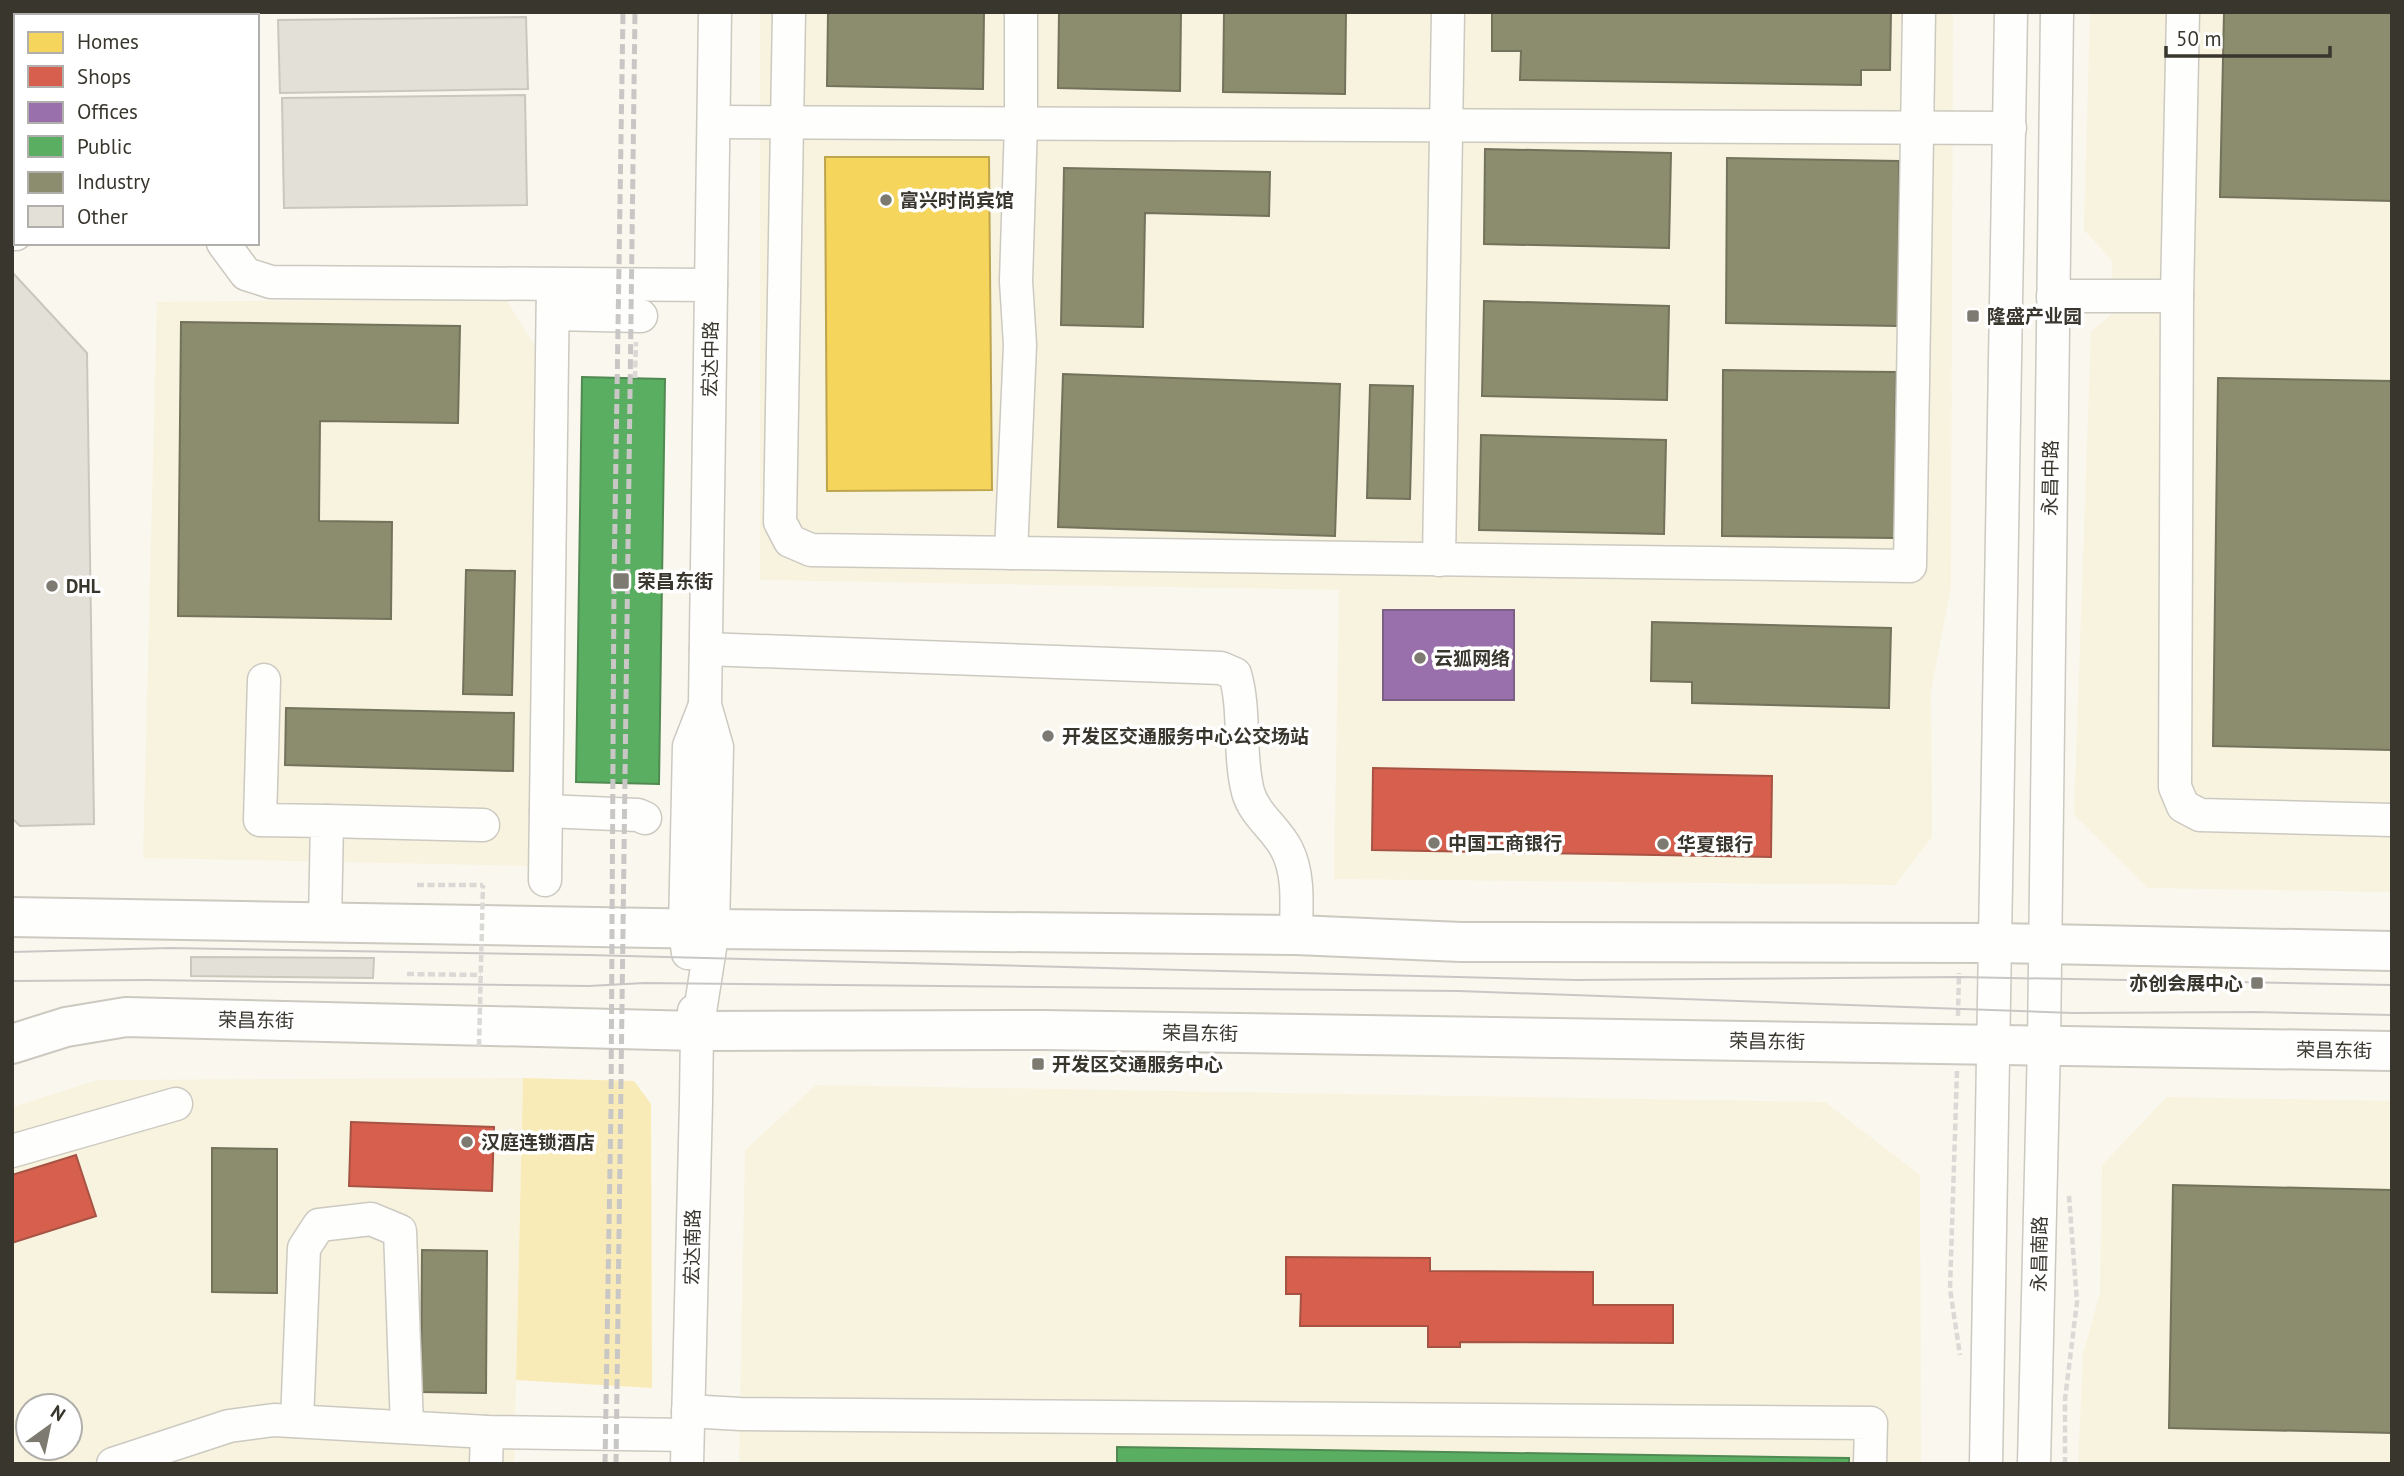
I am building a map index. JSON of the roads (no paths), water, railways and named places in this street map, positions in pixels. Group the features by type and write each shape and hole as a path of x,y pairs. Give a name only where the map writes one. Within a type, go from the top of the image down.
{"main road":[{"path":"12,917 1296,936 1474,942 1997,943 2392,951"},
{"name":"荣昌东街","path":"12,1044 66,1027 126,1017 697,1031 1043,1030 2392,1051"}],"street":[{"name":"宏达中路","path":"699,929 717,747 705,705 715,12"},
{"path":"789,12 780,522 790,541 811,550 1910,566 1919,12"},
{"path":"1011,553 1020,345 1016,281 1021,12"},
{"path":"1439,560 1448,12"},
{"path":"1986,1464 1975,1044 1997,943 2011,12"},
{"name":"永昌中路","path":"2044,1044 2057,12"},
{"path":"2183,12 2177,296 2175,787 2183,806 2200,816 2392,820"},
{"path":"714,122 2010,128"},
{"path":"218,246 246,274 271,282 553,299 638,316"},
{"path":"553,299 711,285"},
{"path":"2053,296 2177,296"},
{"path":"545,880 553,299"},
{"path":"706,649 1221,668 1235,674 1240,691 1241,749 1249,794 1263,821 1287,849 1295,878 1296,936"},
{"path":"264,680 260,820 483,825"},
{"path":"546,811 645,818"},
{"path":"325,922 327,821"},
{"name":"宏达南路","path":"687,1436 699,929"},
{"name":"永昌南路","path":"2034,1464 2044,1044"},
{"path":"12,1151 176,1104"},
{"path":"297,1421 304,1248 319,1225 370,1219 400,1231 407,1427"},
{"path":"113,1464 229,1426 274,1420 487,1432 687,1436 768,1414 1871,1423 1870,1464"},
{"path":"486,1464 487,1432"}],"tram line":[{"path":"12,952 170,948 588,955 1577,980 1959,977 2392,985"},
{"path":"12,981 147,980 589,986 644,983 1459,991 2073,1013 2254,1012 2392,1015"}],"railway":[{"path":"605,1464 623,12"},
{"path":"616,1464 635,12"}],"place":[{"name":"富兴时尚宾馆","path":"886,200"},
{"name":"隆盛产业园","path":"1973,316"},
{"name":"荣昌东街","path":"621,581"},
{"name":"DHL","path":"52,586"},
{"name":"云狐网络","path":"1420,658"},
{"name":"开发区交通服务中心公交场站","path":"1048,736"},
{"name":"中国工商银行","path":"1434,843"},
{"name":"华夏银行","path":"1663,844"},
{"name":"亦创会展中心","path":"2257,983"},
{"name":"开发区交通服务中心","path":"1038,1064"},
{"name":"汉庭连锁酒店","path":"467,1142"}]}
